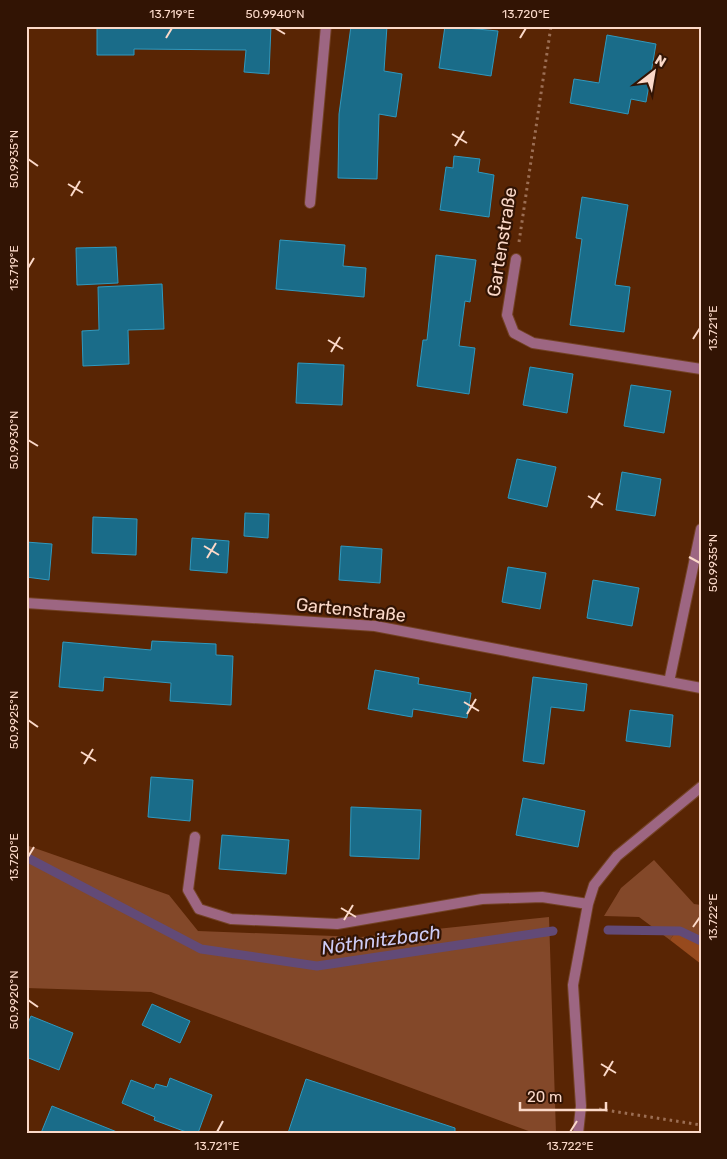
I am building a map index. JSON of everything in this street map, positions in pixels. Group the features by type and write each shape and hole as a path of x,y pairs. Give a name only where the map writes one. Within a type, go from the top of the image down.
{"street":[{"path":"310,203 326,26"},
{"name":"Gartenstraße","path":"516,259 507,315 514,333 533,342 701,369"},
{"path":"669,682 701,529"},
{"name":"Gartenstraße","path":"26,603 375,626 701,688"},
{"path":"578,1133 581,1106 573,985 588,904 594,885 617,856 701,787"},
{"path":"195,837 188,890 199,910 231,919 336,924 482,899 542,897 588,904"}],"path":[{"name":"Gartenstraße","path":"516,259 551,26"},
{"path":"581,1106 701,1125"}],"shaded area":[{"path":"26,845 169,895 198,931 361,937 549,917 556,1133 534,1133 151,992 26,988"},
{"path":"654,860 694,904 701,905 701,937 678,928 670,940 639,917 604,916 621,888"},
{"path":"678,928 701,937 701,964 670,940"}],"building":[{"path":"97,26 271,26 269,74 244,72 246,50 134,49 134,55 97,55"},
{"path":"351,26 387,26 384,71 402,74 396,117 379,114 377,179 338,178 339,114"},
{"path":"445,26 498,31 491,76 439,68"},
{"path":"607,35 656,44 646,102 631,99 628,114 570,103 574,79 599,83"},
{"path":"454,156 480,159 478,172 494,175 489,217 440,210 446,167 453,168"},
{"path":"582,197 628,205 615,285 630,287 624,332 570,325 582,239 576,238"},
{"path":"280,240 345,245 343,266 366,268 364,297 276,289"},
{"path":"116,247 118,283 77,285 76,248"},
{"path":"436,255 476,260 470,302 465,301 459,346 475,348 469,394 417,386 423,340 427,340"},
{"path":"162,284 164,329 128,330 129,364 83,366 82,331 99,330 98,287"},
{"path":"298,363 344,365 342,405 296,403"},
{"path":"530,367 573,374 567,413 523,405"},
{"path":"631,385 671,391 664,433 624,426"},
{"path":"517,459 556,467 547,507 508,498"},
{"path":"622,472 661,479 655,516 616,510"},
{"path":"245,513 269,514 268,538 244,536"},
{"path":"93,517 137,519 136,555 92,553"},
{"path":"192,538 229,541 227,573 190,570"},
{"path":"26,542 52,544 49,580 26,577"},
{"path":"341,546 382,549 380,583 339,580"},
{"path":"508,567 546,573 540,609 502,602"},
{"path":"593,580 639,588 632,626 587,618"},
{"path":"152,641 216,644 216,655 233,656 231,705 170,701 171,683 104,677 103,691 59,687 63,642 151,650"},
{"path":"375,670 419,678 418,684 471,693 467,718 413,709 412,717 368,709"},
{"path":"533,677 587,684 584,711 551,707 544,764 523,761"},
{"path":"630,710 673,715 670,747 626,741"},
{"path":"151,777 193,780 190,821 148,817"},
{"path":"523,798 585,811 578,847 516,835"},
{"path":"351,807 421,810 419,859 350,856"},
{"path":"222,835 289,840 286,874 219,869"},
{"path":"152,1004 190,1021 180,1043 142,1025"},
{"path":"31,1016 73,1033 59,1070 26,1057 26,1028"},
{"path":"170,1078 212,1095 198,1133 189,1133 154,1120 155,1117 122,1103 131,1080 154,1089 156,1084 167,1087"},
{"path":"306,1079 455,1128 455,1133 288,1133"},
{"path":"52,1106 117,1132 41,1133"}],"waterway":[{"name":"Nöthnitzbach","path":"26,857 201,949 317,966 553,931"},
{"name":"Nöthnitzbach","path":"608,930 680,931 701,941"}]}
